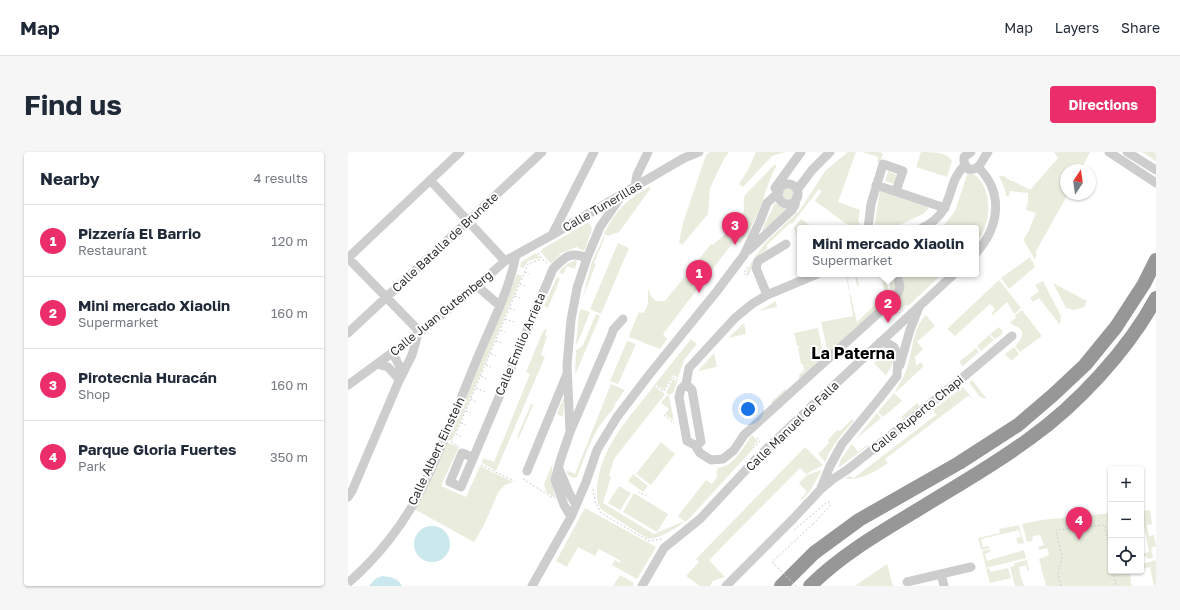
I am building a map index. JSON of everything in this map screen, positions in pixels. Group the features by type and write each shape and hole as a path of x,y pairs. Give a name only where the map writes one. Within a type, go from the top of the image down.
{"highway":[{"path":"781,586 814,554 859,520 1018,426 1054,395 1085,365 1116,327 1144,284 1156,260"},
{"path":"810,586 825,572 863,543 1030,439 1066,409 1099,376 1152,309 1156,298"}],"street":[{"path":"348,497 352,491 398,380 412,355 419,333 348,258 460,152"},
{"name":"Calle Batalla de Brunete","path":"348,333 542,152"},
{"path":"552,235 594,152"},
{"path":"635,186 637,175 648,152"},
{"name":"Calle Tunerillas","path":"505,261 684,158 699,152"},
{"path":"744,255 767,203 778,184 801,152"},
{"path":"779,192 778,195 780,200 786,204 792,203 812,170 830,152"},
{"path":"975,152 980,156 980,164 992,187 996,201 994,220 989,236 979,249"},
{"path":"964,156 968,169 974,170 988,152"},
{"path":"1109,152 1156,183"},
{"path":"1127,152 1156,170"},
{"path":"930,225 945,208 964,156"},
{"path":"868,225 871,204 883,164 903,171 896,191"},
{"path":"532,586 571,517 590,472 597,450 617,417 744,255 792,210 795,205 797,194 789,184 792,165"},
{"path":"430,180 505,261"},
{"path":"767,203 779,192 784,184 789,184"},
{"path":"876,185 945,208"},
{"path":"570,432 570,402 567,373 571,320 577,288 587,258 600,227 624,193"},
{"path":"590,212 596,217 600,227"},
{"path":"767,295 756,268 758,261 786,244"},
{"name":"Calle Emilio Arrieta","path":"472,457 553,269 566,256 578,254 587,258"},
{"name":"Calle Albert Einstein","path":"348,582 359,573 403,521 448,441 513,270 516,255"},
{"name":"Calle Juan Gutemberg","path":"348,385 419,333 505,261"},
{"path":"810,277 767,295 752,304 735,318 689,368 682,382 679,397 687,441 695,445 700,453 711,460 723,459 734,450 744,435 894,299 900,291 900,285 897,277"},
{"name":"Calle Manuel de Falla","path":"642,586 664,548 700,519 757,458 951,277"},
{"path":"477,286 499,305"},
{"path":"726,586 821,489 830,466 842,444 897,376 910,330 920,306"},
{"path":"571,517 564,505 555,480 570,432 613,330 623,320"},
{"name":"Calle Ruperto Chapi","path":"821,489 949,389 1012,336"},
{"path":"405,342 412,355"},
{"path":"880,342 894,347 898,357 897,376"},
{"path":"392,352 400,367 398,380"},
{"name":"Calle Juan Gutemberg","path":"376,364 388,367 398,380"},
{"path":"525,475 567,373"},
{"path":"682,382 692,390 701,442 695,445"},
{"path":"559,468 569,493 576,505"},
{"path":"566,485 576,486 586,482"},
{"path":"907,582 971,567"},
{"path":"941,574 944,586"}],"path":[{"path":"538,252 542,259 553,269"},
{"path":"464,448 448,441 456,434 528,264 542,259"},
{"path":"750,264 744,273 746,276 751,273"},
{"path":"524,272 530,274"},
{"path":"520,284 525,286"},
{"path":"514,296 520,298"},
{"path":"896,309 899,313 906,306 907,308"},
{"path":"509,308 515,310"},
{"path":"505,318 514,322"},
{"path":"500,330 506,332"},
{"path":"495,341 501,343"},
{"path":"490,354 496,356"},
{"path":"485,365 491,368"},
{"path":"480,376 486,379"},
{"path":"654,385 664,391 673,376 682,382"},
{"path":"475,388 485,392"},
{"path":"471,399 476,402"},
{"path":"466,411 471,413"},
{"path":"664,415 674,423"},
{"path":"460,423 466,425"},
{"path":"752,433 760,441 753,448"},
{"path":"456,434 461,436"},
{"path":"481,465 514,481"},
{"path":"590,472 595,501 600,512 649,541 679,536"},
{"path":"525,475 557,501"},
{"path":"638,493 639,492 646,496"},
{"path":"789,529 794,530 829,502 830,506 813,524 772,562 796,586"},
{"path":"1061,586 1058,573 1062,558 1056,530 1105,525 1108,542"},
{"path":"1114,574 1116,586"}],"shaded area":[{"path":"710,152 729,152 710,188 708,214 682,245 679,242 683,223 706,155"},
{"path":"756,152 785,152 772,156 743,187 739,184 749,168"},
{"path":"848,152 856,152 838,202 860,210 858,222 862,225 848,225 815,201 821,192 819,189 792,224 789,224 767,245 767,249 756,259 752,265 750,273 747,274 751,263 766,242 800,210 825,171"},
{"path":"863,152 880,152 883,154 880,163 877,162 878,157"},
{"path":"921,152 939,153 950,158 952,161 947,177 916,167"},
{"path":"1054,152 1090,152 1084,164 1060,164 1060,200 1065,200 1035,253 1037,254 1035,259 1024,241 1036,213 1026,210 1028,204 1028,193 1010,191 1009,196 1006,196 1005,189 999,176 1004,176 1030,190 1058,158"},
{"path":"1142,152 1156,152 1156,161"},
{"path":"774,165 777,165 750,229 740,243 735,240 663,334 667,339 660,349 629,337 639,312 644,313 648,304 648,290 650,295 656,301 665,301 711,244 713,245 740,220 744,211 745,195"},
{"path":"888,171 897,175 894,184 885,181"},
{"path":"968,172 971,172 981,181 988,198 987,222 979,238 979,225 944,225 955,211"},
{"path":"649,187 651,188 619,232 608,236 604,234 622,206 634,196"},
{"path":"786,189 790,189 792,190 792,198 786,199 783,196 783,192"},
{"path":"880,191 928,207 923,214 899,225 874,225"},
{"path":"775,203 788,209 763,231 762,230"},
{"path":"801,219 810,225 797,225 797,235 794,228"},
{"path":"589,222 592,229 585,250 583,251 577,247 559,254 560,255 551,264 541,252 542,249"},
{"path":"604,236 605,237 594,263 596,264 583,297 591,264"},
{"path":"618,243 629,248 601,314 590,309"},
{"path":"536,253 540,258 528,261 524,268 520,267 521,262"},
{"path":"1030,257 1035,267 1009,289 1001,278"},
{"path":"576,260 575,269 567,266 563,274 559,273 566,265"},
{"path":"517,274 522,276 452,441 447,439"},
{"path":"557,277 560,279 548,308 544,306"},
{"path":"846,277 851,277 847,278 849,290"},
{"path":"855,277 858,277 859,286 857,286"},
{"path":"882,277 886,277 889,296 886,299"},
{"path":"889,277 894,277 898,286 892,297"},
{"path":"900,277 939,277 908,306 906,305 899,311 894,306 900,300 899,298 903,291"},
{"path":"999,280 1021,308 1014,314 1007,302 993,315 991,314 995,309 990,304 955,336 947,329"},
{"path":"1043,281 1061,316 1060,325 1039,298 1033,302 1030,298 1039,291 1035,285"},
{"path":"1053,283 1087,301 1084,307 1074,310 1066,308"},
{"path":"849,293 857,322 877,303 881,307 831,353 828,348 827,349 821,322 853,316"},
{"path":"776,301 777,307 759,311"},
{"path":"581,309 590,312 576,344 579,313"},
{"path":"1022,310 1042,336 1020,352 1015,346 1022,335 1021,330 1010,322 1016,318 1015,315"},
{"path":"596,314 600,316 575,373 576,350 583,345"},
{"path":"926,315 935,326 917,342 923,349 915,357 916,366 921,362 924,366 896,392 895,391 906,371 915,335 921,321"},
{"path":"744,323 746,334 728,338"},
{"path":"999,327 1003,332 995,339 990,334"},
{"path":"818,328 823,353 820,355 824,359 774,405 771,402 785,389 788,391 799,381 799,375 804,370 803,364 801,364 798,348 799,346 797,346 794,333"},
{"path":"545,329 547,330 545,335 547,336 541,355 545,357 496,471 482,463 483,458 494,462 530,374 526,372"},
{"path":"989,335 994,340 981,351 977,346"},
{"path":"691,339 697,344 684,360 678,378 673,375 664,390 655,384"},
{"path":"627,341 636,344 618,384 610,381"},
{"path":"1014,347 1019,354 1011,361 1005,354"},
{"path":"976,348 979,352 963,366 959,362"},
{"path":"889,350 892,353 893,363 886,376 874,363"},
{"path":"714,353 717,367 698,371"},
{"path":"673,379 677,381 674,392 669,395 666,393"},
{"path":"972,380 987,399 980,397 969,383 970,384"},
{"path":"611,384 625,390 598,428 588,448 577,477 573,478 568,475 566,470 575,474"},
{"path":"654,386 665,394 614,459 609,476 611,477 603,503 654,534 682,522 683,523 671,531 648,539 602,510 598,503 597,490 599,475 609,447 617,434"},
{"path":"963,387 972,398 968,396 885,459 888,463 874,472 864,476 853,479 845,478 849,476 854,478 936,415 933,410"},
{"path":"894,393 902,401 883,417 878,412"},
{"path":"667,395 669,396 674,421 665,414 669,409 661,403"},
{"path":"564,399 563,417 557,414"},
{"path":"917,403 920,406 903,419 901,417"},
{"path":"531,404 533,405 519,438 517,437"},
{"path":"877,413 881,418 856,439"},
{"path":"852,419 854,421 834,445 825,462 818,454 829,443 828,440 837,430 840,431"},
{"path":"752,435 758,441 752,448 753,449 685,522 678,516 706,480 712,484 718,475 716,473 718,468 729,464 734,460"},
{"path":"446,442 459,447 441,486 466,497 480,466 513,482 505,485 499,491 484,525 474,542 414,509"},
{"path":"661,442 675,454 651,485 636,474"},
{"path":"852,444 858,452 867,445 868,446 838,468 841,459"},
{"path":"805,447 823,465 806,474 800,468 709,560 725,577 713,581 710,586 700,586 686,576 699,562 696,559"},
{"path":"553,462 552,480 556,499 546,492 544,484"},
{"path":"822,470 810,491 802,500 801,498 807,492 799,483 807,475"},
{"path":"633,474 648,486 643,492 628,481"},
{"path":"619,486 631,493 620,510 608,503"},
{"path":"634,493 668,514 657,532 623,512"},
{"path":"585,508 656,547 637,579 612,565 615,560 620,563 621,561 599,549 595,556 578,547 567,567 556,561"},
{"path":"1150,510 1152,524 1147,525 1149,536 1154,535 1156,546 1151,548 1153,558 1147,559 1147,556 1144,557 1144,553 1149,552 1144,526 1144,511"},
{"path":"1108,513 1108,574 1130,574 1131,584 1133,586 1046,586 1039,559 1049,555 1047,548 1039,550 1038,547 1044,545 1040,535 1033,536 1032,541 1027,542 1022,524 1041,520"},
{"path":"1019,525 1024,543 1018,544 1016,538 1021,537 1019,530 981,539 983,547 989,546 989,548 981,550 978,538 1000,533 999,529"},
{"path":"990,549 990,552 985,554 987,561 1024,550 1026,558 986,568 982,551"},
{"path":"1027,560 1029,570 1027,570 1026,565 1019,567 1024,586 1015,586 1010,567 1014,566 1015,563"},
{"path":"1156,560 1156,586 1154,586 1150,567 1144,569 1144,563"},
{"path":"887,564 893,586 855,586 859,583"},
{"path":"989,568 991,572 1008,568 1011,578 990,583 986,569"},
{"path":"620,575 634,583 633,586 613,586"}],"water":[{"path":"436,526 445,531 449,537 449,551 445,557 436,562 428,562 419,557 415,551 414,540 419,531 425,527"},
{"path":"382,576 394,578 402,586 369,586 375,579"}],"place":[{"name":"Pirotecnia Huracán","path":"735,245"},
{"name":"Pizzería El Barrio","path":"699,293"},
{"name":"Mini mercado Xiaolin","path":"888,323"},
{"name":"Parque Gloria Fuertes","path":"1079,540"}],"district":[{"name":"La Paterna","path":"853,353"}]}
